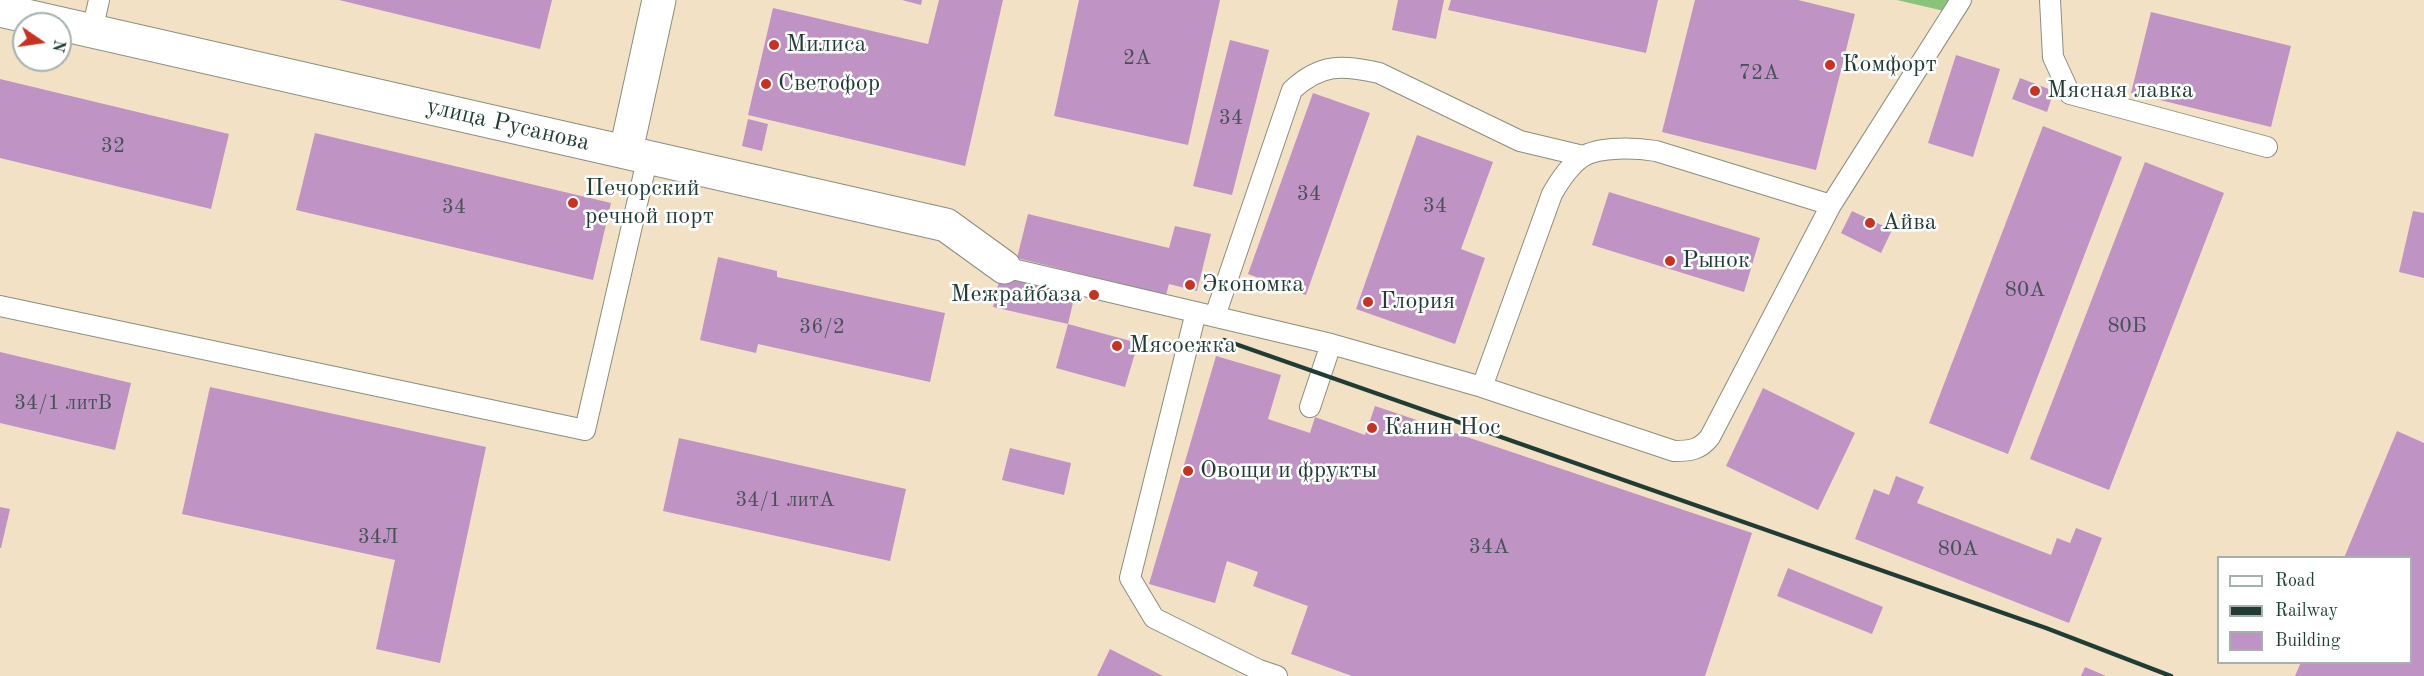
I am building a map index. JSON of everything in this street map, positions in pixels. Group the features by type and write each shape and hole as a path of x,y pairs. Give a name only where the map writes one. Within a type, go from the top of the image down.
{"street":[{"path":"637,154 659,0"},
{"name":"улица Русанова","path":"0,10 95,15 637,154 946,225 1004,267"}],"lane":[{"path":"1004,267 1331,344 1482,387 1674,451 1689,451 1702,447 1710,437 1831,205 1961,0"},
{"path":"2050,0 2053,57 2070,94 2267,147"},
{"path":"1277,676 1259,670 1154,618 1130,578 1206,314 1292,90 1309,75 1330,69 1354,67 1379,73 1520,141 1583,156 1634,147 1656,151 1831,205"},
{"path":"0,306 585,430 637,154"},
{"path":"1482,387 1552,194 1563,175 1583,156"},
{"path":"1310,407 1331,344"}],"green space":[{"path":"1897,0 1960,0 1957,14"}],"building":[{"path":"339,0 552,0 540,49"},
{"path":"902,0 922,0 921,5"},
{"path":"939,0 1003,0 965,166 748,115 773,8 928,44"},
{"path":"1079,0 1220,0 1188,145 1054,116"},
{"path":"1398,0 1444,0 1436,39 1392,30"},
{"path":"1451,0 1658,0 1646,53 1448,10"},
{"path":"1695,0 1798,0 1855,14 1816,170 1662,132"},
{"path":"2151,12 2291,46 2271,127 2131,93"},
{"path":"1230,40 1269,50 1232,195 1193,186"},
{"path":"1956,55 2000,69 1973,157 1928,143"},
{"path":"2020,78 2054,91 2047,112 2012,99"},
{"path":"0,79 229,134 211,209 0,158"},
{"path":"1313,93 1370,113 1306,295 1248,274"},
{"path":"748,119 768,124 762,151 742,146"},
{"path":"2043,126 2122,157 2008,454 1929,423"},
{"path":"315,133 611,203 593,280 296,210"},
{"path":"1417,135 1493,162 1461,249 1485,258 1455,344 1356,309"},
{"path":"2145,162 2224,193 2109,490 2030,459"},
{"path":"1609,192 1760,238 1744,292 1592,245"},
{"path":"1852,211 1892,230 1881,253 1841,233"},
{"path":"2413,211 2424,213 2424,278 2399,272"},
{"path":"1028,214 1169,248 1175,226 1211,234 1197,291 1169,284 1166,295 1017,258"},
{"path":"718,257 777,271 777,277 945,313 930,382 758,344 756,353 700,340"},
{"path":"1001,273 1076,290 1068,324 993,307"},
{"path":"1068,324 1138,343 1125,387 1056,368"},
{"path":"0,352 131,383 115,450 0,423"},
{"path":"1216,356 1281,375 1268,419 1310,433 1315,417 1365,435 1375,406 1752,533 1705,676 1352,676 1291,654 1308,606 1253,586 1258,572 1227,561 1215,603 1149,584"},
{"path":"210,387 486,447 440,663 376,649 395,560 182,514"},
{"path":"1763,388 1855,433 1818,510 1726,466"},
{"path":"2397,431 2424,443 2424,676 2295,676 2300,664 2412,664 2412,556 2345,556"},
{"path":"679,438 906,489 890,561 663,511"},
{"path":"1010,448 1071,463 1064,495 1002,480"},
{"path":"1896,476 1924,487 1917,503 2051,555 2057,538 2070,543 2076,528 2102,538 2069,623 1855,539 1874,489 1889,495"},
{"path":"0,507 10,509 1,548 0,548"},
{"path":"1788,568 1883,607 1872,634 1777,596"},
{"path":"1110,649 1163,676 1097,676"},
{"path":"2085,667 2106,676 2081,676"}],"railway":[{"path":"1224,340 2046,628 2171,676"}],"place":[{"name":"Милиса","path":"774,45"},
{"name":"Комфорт","path":"1830,65"},
{"name":"Светофор","path":"766,84"},
{"name":"Мясная лавка","path":"2035,91"},
{"name":"Печорский речной порт","path":"573,203"},
{"name":"Айва","path":"1870,223"},
{"name":"Рынок","path":"1670,261"},
{"name":"Экономка","path":"1190,285"},
{"name":"Межрайбаза","path":"1094,295"},
{"name":"Глория","path":"1368,302"},
{"name":"Мясоежка","path":"1117,346"},
{"name":"Канин Нос","path":"1372,428"},
{"name":"Овощи и фрукты","path":"1188,471"}]}
